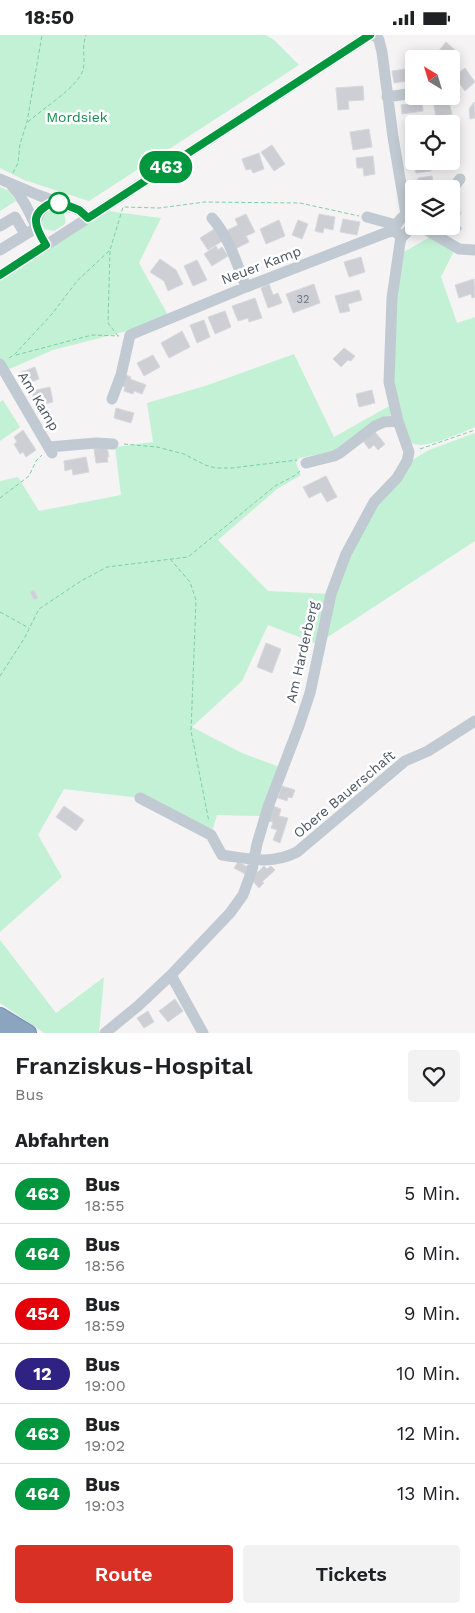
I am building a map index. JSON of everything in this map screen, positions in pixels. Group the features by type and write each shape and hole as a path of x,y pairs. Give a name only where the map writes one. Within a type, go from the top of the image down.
{"highway":[{"path":"0,1016 28,1033"},
{"path":"0,1031 4,1033"}],"street":[{"path":"0,275 88,218 118,204 370,35"},
{"path":"375,35 379,40 382,51 388,97 405,189"},
{"path":"388,97 405,94"},
{"path":"5,181 79,210 88,218"},
{"path":"5,181 22,198 46,245"},
{"path":"36,228 36,219 40,210 56,201"},
{"path":"0,226 14,217 25,234"},
{"path":"367,217 405,235"},
{"path":"212,218 222,231 246,287"},
{"path":"405,221 397,230 389,382 398,421 409,452"},
{"path":"0,250 36,228"},
{"name":"Neuer Kamp","path":"129,334 397,230"},
{"path":"435,235 459,249 475,250"},
{"path":"112,399 121,375 129,334"},
{"name":"Am Kamp","path":"4,362 50,450"},
{"path":"306,463 340,453 380,423 398,421"},
{"path":"50,450 96,443 113,444"},
{"name":"Am Harderberg","path":"105,1033 138,1006 171,975 230,913 243,895 249,880 268,807 310,693 331,594 346,554 374,502 397,479 407,461 409,452"},
{"name":"Obere Bauerschaft","path":"211,835 222,855 270,861 286,858 297,853 404,761 428,751 475,721"},
{"path":"140,798 211,835"},
{"path":"171,975 203,1033"}],"path":[{"path":"5,181 18,163 20,144 27,122 42,35"},
{"path":"27,122 77,82 83,71 82,45 86,35"},
{"path":"129,334 108,323 110,250 118,204 159,208 205,202 300,203 367,217"},
{"path":"4,362 14,355 52,314 77,281 110,250"},
{"path":"14,355 92,335 129,334"},
{"path":"409,452 428,448 475,430"},
{"path":"0,676 30,629 39,609 81,581 107,567 188,557 275,486 294,476 306,463 296,460 232,468 216,468 205,465 184,454 157,447 113,444"},
{"path":"0,498 29,477 36,461 50,450"},
{"path":"170,559 190,582 196,600 191,731 211,835"},
{"path":"0,612 30,629"}],"green space":[{"name":"Mordsiek","path":"0,35 266,35 274,40 299,65 89,201 24,180 0,168"},
{"path":"0,187 9,191 16,201 0,211"},
{"path":"56,206 64,213 65,224 54,231 44,229 41,221 42,214"},
{"path":"108,211 161,218 139,263 168,315 123,332 53,350 7,370 0,359 0,281"},
{"path":"430,237 454,251 441,277 457,323 475,317 475,427 444,439 420,445 412,443 407,435 391,382 395,298 402,253"},
{"path":"294,354 334,437 391,405 393,414 335,451 299,458 296,463 301,475 277,489 218,540 268,591 331,594 374,502 412,460 429,450 475,433 475,541 317,644 268,625 242,681 192,727 242,753 280,767 260,816 217,815 211,835 140,798 64,789 38,835 62,877 0,932 0,481 18,477 39,511 121,495 115,447 153,442 147,403 205,386"},
{"path":"3,400 20,427 0,441 0,402"},
{"path":"0,940 56,1013 104,977 99,1033 44,1033 0,1003"}],"building":[{"path":"446,42 455,50 440,50"},
{"path":"465,68 475,82 465,91 460,84 460,72"},
{"path":"405,69 405,81 394,83 392,71"},
{"path":"363,86 364,100 348,101 349,109 338,110 336,88"},
{"path":"474,102 475,118 470,119 469,109"},
{"path":"401,105 422,105 423,111 402,114"},
{"path":"434,105 450,105 452,114 436,115"},
{"path":"369,129 372,147 353,150 350,132"},
{"path":"272,145 285,164 274,171 261,152"},
{"path":"259,153 264,169 253,173 251,169 246,170 242,159"},
{"path":"373,156 375,174 364,176 363,168 357,168 356,158"},
{"path":"416,170 431,170 431,171 416,173"},
{"path":"432,176 433,180 418,180 418,178"},
{"path":"246,214 255,232 246,236 249,242 235,249 226,231 238,225 235,219"},
{"path":"319,214 335,217 333,230 324,228 323,233 315,231"},
{"path":"343,219 360,222 357,235 340,232"},
{"path":"279,220 285,236 266,244 260,229"},
{"path":"298,220 308,224 302,239 292,235"},
{"path":"216,228 224,240 208,250 200,238"},
{"path":"216,246 218,250 222,247 228,256 212,266 204,254"},
{"path":"361,257 365,272 349,277 344,262"},
{"path":"160,259 176,270 183,284 168,291 164,281 150,272"},
{"path":"197,260 207,280 193,286 184,266"},
{"path":"474,279 475,297 472,298 471,294 459,298 455,285"},
{"path":"269,284 273,295 278,293 282,303 268,308 261,288"},
{"path":"314,284 320,303 293,313 286,294"},
{"path":"359,290 362,300 348,304 350,311 340,313 335,296"},
{"path":"255,298 262,318 249,322 248,318 238,321 232,306"},
{"path":"225,311 231,327 215,334 208,317"},
{"path":"204,320 210,337 197,343 190,325"},
{"path":"182,331 190,347 169,358 161,343"},
{"path":"344,348 355,356 341,367 333,359"},
{"path":"153,355 160,367 144,376 137,363"},
{"path":"35,367 39,379 23,385 19,373"},
{"path":"126,375 131,377 130,379 146,385 142,394 134,391 133,394 124,391 125,387 122,386"},
{"path":"50,387 53,402 36,406 32,391"},
{"path":"372,390 375,403 359,407 356,394"},
{"path":"116,408 134,413 131,423 114,418"},
{"path":"23,430 36,450 26,457 23,452 20,454 14,444 17,442 14,437"},
{"path":"375,432 385,444 378,450 374,445 369,449 363,441"},
{"path":"107,447 108,462 96,463 94,449"},
{"path":"86,457 89,472 73,475 72,469 65,471 64,461"},
{"path":"326,476 337,497 327,502 321,492 309,498 303,487"},
{"path":"34,590 38,598 34,600 30,592"},
{"path":"266,643 281,649 272,673 257,667"},
{"path":"282,786 295,790 292,798 288,797 287,801 278,798"},
{"path":"64,806 84,820 76,831 56,817"},
{"path":"273,806 281,809 279,816 288,818 280,843 273,840 277,830 271,828 273,822 268,821"},
{"path":"238,862 248,867 245,874 234,868"},
{"path":"264,866 267,869 271,866 275,870 262,882 264,883 259,888 251,879"},
{"path":"175,999 183,1011 168,1022 159,1011"},
{"path":"148,1011 154,1022 144,1028 137,1018"}],"bus line":[{"name":"463","path":"0,275 46,245 36,228 37,215 43,207 56,201 79,210 88,218 370,35"}]}
